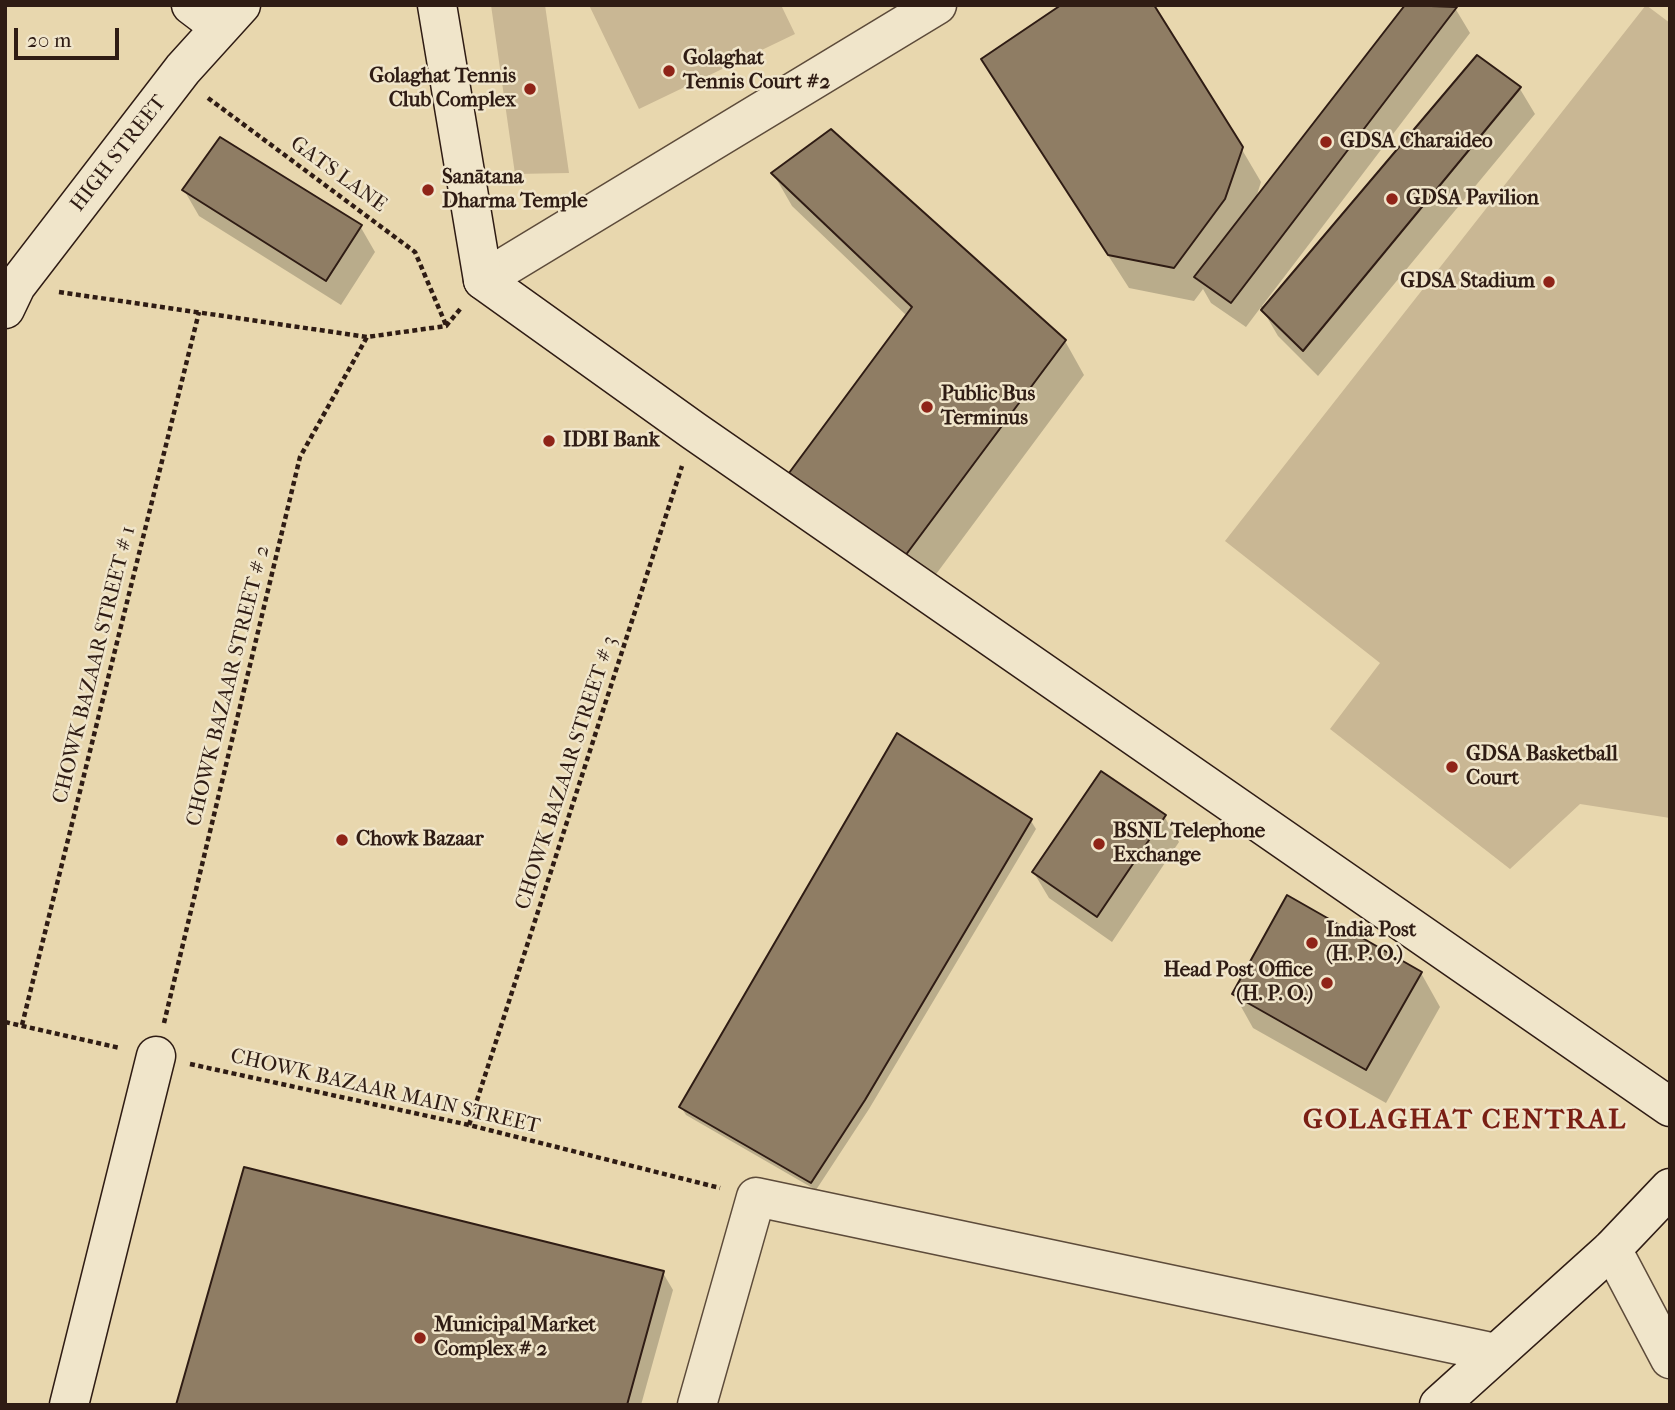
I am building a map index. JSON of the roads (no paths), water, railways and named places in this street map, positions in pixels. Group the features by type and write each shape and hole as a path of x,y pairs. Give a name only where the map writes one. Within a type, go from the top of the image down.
{"street":[{"path":"437,5 483,279 694,431 1670,1107"},
{"path":"483,279 937,5"},
{"name":"HIGH STREET","path":"11,297 178,76 218,12"},
{"path":"69,1405 156,1056"},
{"path":"1439,1405 1612,1248 1670,1188"},
{"path":"697,1405 756,1197 1496,1353"},
{"path":"1612,1248 1670,1359"}],"place":[{"name":"Golaghat Tennis Court #2","path":"669,71"},
{"name":"Golaghat Tennis Club Complex","path":"530,89"},
{"name":"GDSA Charaideo","path":"1326,142"},
{"name":"Sanātana Dharma Temple","path":"428,190"},
{"name":"GDSA Pavilion","path":"1392,199"},
{"name":"GDSA Stadium","path":"1549,282"},
{"name":"Public Bus Terminus","path":"927,407"},
{"name":"IDBI Bank","path":"549,441"},
{"name":"GDSA Basketball Court","path":"1452,767"},
{"name":"Chowk Bazaar","path":"342,840"},
{"name":"BSNL Telephone Exchange","path":"1099,844"},
{"name":"India Post (H. P. O.)","path":"1312,943"},
{"name":"Head Post Office (H. P. O.)","path":"1327,983"},
{"name":"Municipal Market Complex # 2","path":"420,1338"}],"district":[{"name":"GOLAGHAT CENTRAL","path":"1465,1121"}]}
